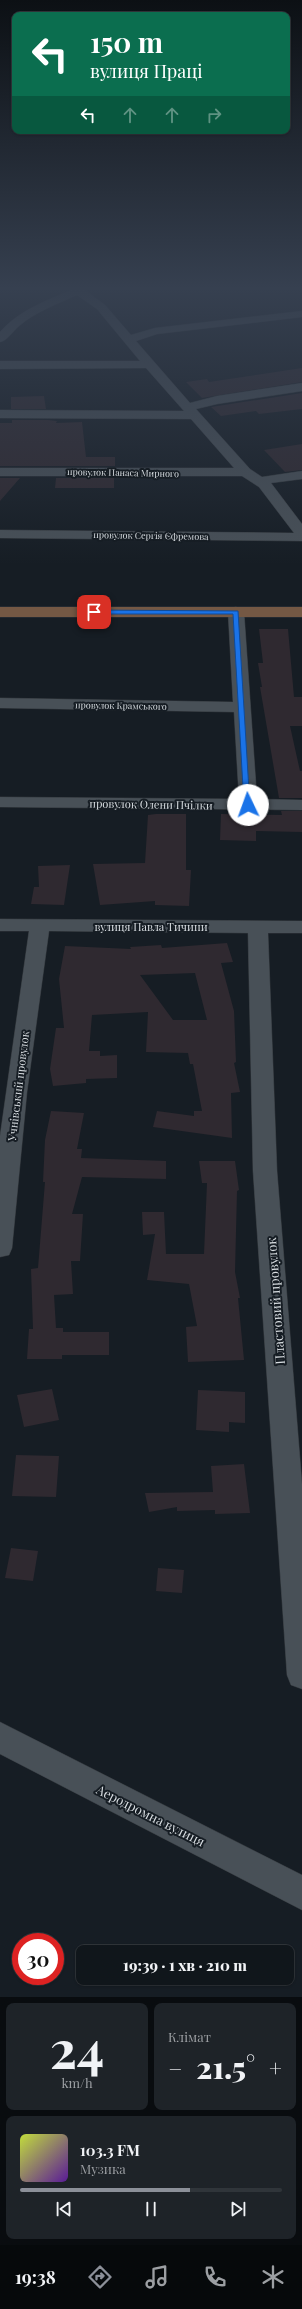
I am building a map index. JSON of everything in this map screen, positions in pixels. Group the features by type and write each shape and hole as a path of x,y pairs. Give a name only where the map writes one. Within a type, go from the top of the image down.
{"main road":[{"path":"0,612 302,612"}],"street":[{"path":"163,379 245,472 264,484 302,535"},
{"path":"0,414 192,411 217,400 302,387"},
{"name":"провулок Панаса Мирного","path":"0,472 245,472"},
{"path":"259,481 302,475"},
{"name":"провулок Сергія Єфремова","path":"0,534 302,535"},
{"path":"236,612 248,805"},
{"name":"провулок Крамського","path":"0,703 242,707"},
{"name":"провулок Олени Пчілки","path":"0,802 302,806"},
{"name":"вулиця Павла Тичини","path":"0,925 302,927"},
{"name":"Учнівський провулок","path":"0,1248 8,1092 40,925"},
{"name":"Пластовий провулок","path":"258,926 265,1171 302,1675"},
{"name":"Аеродромна вулиця","path":"0,1737 302,1893"}],"building":[{"path":"207,379 209,382 228,379 302,379 302,382 202,398 186,382"},
{"path":"302,393 302,409 259,414 256,411 221,416 211,407"},
{"path":"44,396 46,409 11,409 11,397"},
{"path":"12,420 48,420 57,421 56,423 82,422 86,457 115,457 115,466 0,466 0,423 12,423"},
{"path":"302,444 302,470 285,472 264,450"},
{"path":"0,478 20,478 0,501"},
{"path":"56,478 114,478 114,488 55,488"},
{"path":"259,629 288,629 294,697 302,697 302,726 290,726 300,771 302,771 302,798 279,798 260,687 262,687 258,663 263,663"},
{"path":"281,811 302,811 302,832 256,831 256,841 220,840 221,814 282,815"},
{"path":"186,814 186,870 191,870 189,906 155,905 155,901 100,905 93,864 145,863 148,815"},
{"path":"70,865 64,905 31,904 34,887 39,887 38,866"},
{"path":"227,943 233,962 221,963 234,1011 236,1062 234,1063 240,1092 231,1093 232,1138 153,1127 157,1111 194,1116 194,1111 202,1111 193,1064 190,1064 188,1053 146,1052 148,1012 92,1015 89,1051 100,1051 100,1056 117,1055 117,1078 86,1079 86,1083 53,1086 50,1069 56,1028 64,1028 59,979 65,946 131,949 130,947 161,945 162,948","holes":["195,973 207,1020 173,1020 140,975"]},
{"path":"51,1111 84,1113 77,1149 82,1149 81,1158 166,1161 166,1179 82,1177 72,1214 83,1214 80,1261 71,1261 73,1294 54,1295 56,1328 63,1328 63,1332 109,1332 109,1355 62,1355 62,1359 27,1359 29,1329 33,1329 31,1269 38,1268 45,1182 43,1182 45,1140"},
{"path":"199,1161 235,1161 239,1190 237,1191 235,1272 240,1298 238,1298 244,1360 188,1362 186,1327 197,1326 189,1284 147,1280 155,1234 143,1235 142,1212 164,1212 166,1254 204,1254 207,1183 202,1183"},
{"path":"52,1389 59,1420 24,1427 17,1395"},
{"path":"198,1390 245,1392 245,1423 229,1422 229,1432 196,1430"},
{"path":"16,1455 59,1456 56,1497 12,1496"},
{"path":"244,1464 250,1513 215,1514 215,1510 177,1511 177,1507 149,1512 145,1493 213,1492 211,1466"},
{"path":"11,1548 38,1551 33,1581 5,1578"},
{"path":"158,1568 184,1570 182,1593 156,1591"}],"route":[{"path":"94,612 236,612 248,805"}]}
